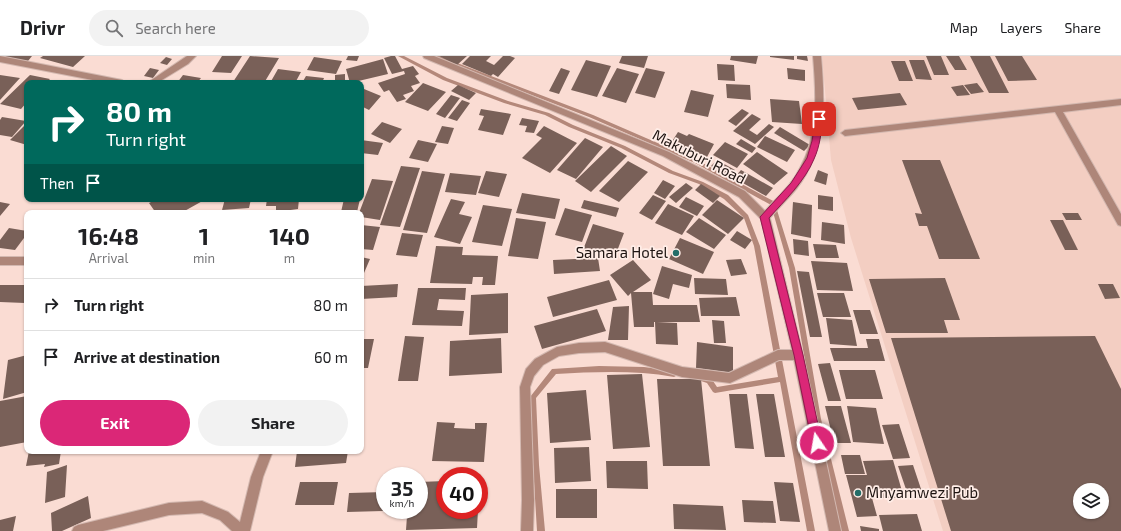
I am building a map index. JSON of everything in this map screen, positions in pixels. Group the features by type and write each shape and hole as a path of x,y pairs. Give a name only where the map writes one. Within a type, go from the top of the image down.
{"street":[{"path":"156,80 192,56"},
{"name":"Makuburi Road","path":"426,56 666,154 742,194 764,217 798,355 835,531"},
{"path":"764,217 794,185 810,159 816,141 820,108 817,56"},
{"path":"0,59 107,80"},
{"path":"845,132 1121,102"},
{"path":"1057,109 1121,222"},
{"path":"0,262 24,261"},
{"path":"527,531 528,500 525,387 530,373 538,362 557,352 579,348 605,347 682,372 730,378 778,355 798,355"},
{"path":"244,531 257,477 266,454"},
{"path":"78,531 169,509 202,506 224,516 241,531"}],"shaded area":[{"path":"822,56 1121,56 1121,531 943,531 851,238 831,160"}],"building":[{"path":"5,56 32,56 28,61 3,58"},
{"path":"43,56 85,56 73,67 40,58"},
{"path":"222,56 242,56 231,73 212,72"},
{"path":"250,56 279,58 266,80 234,80"},
{"path":"348,56 359,56 357,61 346,60"},
{"path":"395,56 402,69 413,66 419,74 415,76 420,83 411,86 414,91 403,95 406,99 397,102 389,90 384,92 378,83 405,74 404,71 392,74 384,58"},
{"path":"439,56 467,56 457,65"},
{"path":"470,56 491,56 486,61 494,65 503,56 515,58 498,77 493,74 491,76 462,64"},
{"path":"622,56 648,56 644,68 619,63"},
{"path":"731,56 758,56 756,64 730,60"},
{"path":"794,56 794,60 770,57"},
{"path":"797,56 807,56 808,61 797,59"},
{"path":"926,56 941,56 949,75 934,75"},
{"path":"946,56 959,56 967,70 955,70"},
{"path":"970,56 990,56 1009,93 989,93"},
{"path":"995,56 1022,56 1037,80 1008,81"},
{"path":"166,57 172,59 167,65 160,63"},
{"path":"314,57 342,61 336,74 307,70"},
{"path":"383,59 388,74 363,80 349,80 346,69"},
{"path":"586,60 611,66 597,97 571,90"},
{"path":"909,60 924,60 932,80 916,79"},
{"path":"891,61 905,61 913,81 899,81"},
{"path":"717,64 734,65 735,81 718,80"},
{"path":"150,68 159,70 153,78 144,76"},
{"path":"561,68 570,71 559,94 549,91"},
{"path":"617,68 639,74 626,103 602,96"},
{"path":"646,68 665,72 655,98 635,93"},
{"path":"787,68 805,70 805,81 788,79"},
{"path":"278,69 301,72 297,80 272,80"},
{"path":"345,74 345,80 335,80 335,75"},
{"path":"0,75 20,78 0,100"},
{"path":"30,75 50,79 49,80 25,80"},
{"path":"183,75 201,78 199,80 179,80"},
{"path":"306,76 324,78 323,80 304,80"},
{"path":"24,81 24,106 21,109 0,104"},
{"path":"423,83 446,92 428,111 405,102"},
{"path":"977,83 984,92 971,94 964,85"},
{"path":"726,84 750,85 751,100 727,98"},
{"path":"458,85 476,93 469,100 451,91"},
{"path":"963,85 970,95 957,96 951,87"},
{"path":"364,89 381,96 369,110 364,108"},
{"path":"691,90 714,95 708,117 684,112"},
{"path":"900,93 907,105 858,110 852,98"},
{"path":"451,95 460,98 445,118 436,114"},
{"path":"770,99 799,101 802,124 772,122"},
{"path":"462,100 470,103 457,121 448,118"},
{"path":"481,109 511,114 503,135 478,130 484,116 479,115"},
{"path":"742,109 749,113 736,126 728,121"},
{"path":"752,114 761,119 749,130 757,135 769,124 774,127 755,144 733,131"},
{"path":"2,117 24,121 24,123 12,137 0,135 0,120"},
{"path":"522,118 539,121 534,133 525,132 527,126 519,125"},
{"path":"382,122 402,129 390,143 371,134"},
{"path":"24,126 24,144 10,140"},
{"path":"442,126 454,128 448,144 435,142"},
{"path":"544,126 577,143 550,173 522,158 542,138 536,135"},
{"path":"780,127 810,145 804,151 774,133"},
{"path":"678,132 687,136 689,134 714,144 707,157 671,143"},
{"path":"765,136 795,150 787,162 757,147"},
{"path":"585,138 603,147 576,179 557,170"},
{"path":"741,139 756,148 752,153 736,144"},
{"path":"364,140 383,143 378,155 364,153"},
{"path":"418,140 437,144 428,162 409,158"},
{"path":"725,142 748,154 737,168 713,155"},
{"path":"611,146 627,156 591,192 575,181"},
{"path":"757,152 788,173 774,185 743,164"},
{"path":"717,160 735,170 730,176 711,166"},
{"path":"902,160 940,160 980,259 939,259 927,226 919,226 915,213 922,214"},
{"path":"628,161 648,172 619,202 599,191"},
{"path":"401,166 420,168 400,227 380,225"},
{"path":"741,170 773,188 766,196 734,178"},
{"path":"818,170 828,174 826,185 814,181"},
{"path":"422,171 445,174 427,233 403,230"},
{"path":"486,171 507,174 499,197 478,193"},
{"path":"450,173 481,176 476,195 445,192"},
{"path":"372,179 393,181 380,220 364,217 364,210 360,210"},
{"path":"663,180 675,186 665,199 654,193"},
{"path":"686,183 693,188 676,203 669,197"},
{"path":"701,184 720,196 713,203 695,190"},
{"path":"522,193 560,199 555,219 516,213"},
{"path":"653,195 666,201 652,220 639,213"},
{"path":"818,195 833,197 833,211 818,209"},
{"path":"686,197 704,206 697,216 679,207"},
{"path":"451,199 465,202 459,214 472,217 460,244 434,237"},
{"path":"584,200 619,208 616,217 581,208"},
{"path":"717,200 744,218 728,234 702,215"},
{"path":"0,202 10,204 0,216"},
{"path":"201,202 186,210 154,210 149,203"},
{"path":"224,202 250,202 249,208 222,210"},
{"path":"267,202 299,202 298,209 291,210 276,210 276,206 266,206"},
{"path":"343,202 359,202 357,210 341,210"},
{"path":"793,202 812,205 811,238 791,234"},
{"path":"668,204 694,216 682,235 655,223"},
{"path":"483,205 512,209 502,246 472,242"},
{"path":"565,208 592,215 582,242 555,235"},
{"path":"1062,213 1078,213 1082,220 1066,220"},
{"path":"516,218 546,222 538,259 508,256"},
{"path":"699,218 726,235 714,249 686,232"},
{"path":"1050,220 1063,220 1078,250 1065,250"},
{"path":"822,222 844,225 845,244 821,240"},
{"path":"593,224 624,233 614,259 583,250"},
{"path":"364,225 380,227 373,250 364,249"},
{"path":"9,228 24,230 24,238 15,250 0,248 0,240"},
{"path":"737,231 752,240 745,249 730,240"},
{"path":"402,233 423,235 417,257 396,255"},
{"path":"680,238 714,252 703,274 669,259"},
{"path":"793,239 808,241 809,256 794,254"},
{"path":"813,244 836,245 839,258 816,258"},
{"path":"436,246 463,247 462,255 498,256 495,285 482,285 483,277 473,277 472,284 430,283"},
{"path":"364,258 370,259 364,273"},
{"path":"598,258 600,271 554,274 553,260"},
{"path":"741,259 747,274 731,276 726,260"},
{"path":"633,260 651,280 633,292 652,292 653,305 697,305 700,322 657,322 677,323 678,345 656,344 655,322 654,327 634,327 631,293 628,296 610,275"},
{"path":"811,261 847,263 853,291 817,290"},
{"path":"662,266 692,275 689,288 673,284 669,299 653,294"},
{"path":"797,271 809,272 822,337 810,337"},
{"path":"694,278 726,279 728,295 695,294"},
{"path":"945,278 960,320 944,320 948,333 886,333 869,279"},
{"path":"609,280 617,300 553,317 547,297"},
{"path":"398,284 397,297 364,299 364,286"},
{"path":"1098,284 1113,284 1120,298 1105,299"},
{"path":"0,285 24,285 24,303 0,302"},
{"path":"418,288 466,288 465,300 439,299 437,310 464,311 462,326 412,325"},
{"path":"508,293 508,333 469,335 471,295"},
{"path":"817,293 844,293 851,317 823,317"},
{"path":"736,297 740,316 701,316 699,298"},
{"path":"629,306 628,340 608,340 613,307"},
{"path":"597,309 606,331 542,349 534,326"},
{"path":"853,310 870,310 878,334 860,334"},
{"path":"826,318 852,320 857,346 830,344"},
{"path":"712,320 724,321 726,343 714,343"},
{"path":"405,336 424,337 418,381 398,381"},
{"path":"1095,336 1121,389 1121,531 951,531 891,338"},
{"path":"501,338 502,373 449,376 450,341"},
{"path":"364,339 374,339 368,368 364,368"},
{"path":"866,339 879,339 885,361 834,361 830,348 868,348"},
{"path":"697,342 733,347 733,373 696,368"},
{"path":"24,356 24,393 3,399 8,360"},
{"path":"830,363 841,401 828,401 818,364"},
{"path":"839,370 875,370 883,399 846,399"},
{"path":"642,374 650,447 613,449 607,375"},
{"path":"657,379 701,379 710,466 663,466"},
{"path":"586,390 591,440 550,443 547,393"},
{"path":"729,394 747,394 754,449 735,448"},
{"path":"756,394 774,394 785,457 765,457"},
{"path":"24,397 24,443 0,447 0,401"},
{"path":"825,406 841,406 851,443 834,443"},
{"path":"847,406 876,408 884,444 853,442"},
{"path":"437,422 455,423 454,428 475,429 475,423 487,423 484,462 432,461"},
{"path":"899,424 910,458 893,459 882,425"},
{"path":"589,447 591,481 555,483 554,448"},
{"path":"28,454 61,454 59,464 44,467 45,464 26,466"},
{"path":"297,454 348,454 346,463 295,467"},
{"path":"841,455 860,455 865,474 845,474"},
{"path":"893,460 904,498 872,498 877,516 857,517 846,475 867,475 863,461"},
{"path":"606,461 647,461 648,489 607,488"},
{"path":"67,465 65,497 45,503 47,472"},
{"path":"913,465 924,498 909,498 898,466"},
{"path":"436,481 436,519 478,519 477,528 406,530 407,519 428,519 428,482"},
{"path":"300,482 338,482 334,505 295,505"},
{"path":"774,482 793,483 800,522 780,521"},
{"path":"556,489 597,489 597,518 556,518"},
{"path":"376,492 376,511 347,512 349,493"},
{"path":"88,496 91,518 62,531 52,531 51,513"},
{"path":"742,500 773,501 776,523 744,522"},
{"path":"673,504 723,506 726,530 674,529"},
{"path":"917,514 922,531 883,531 879,515"},
{"path":"16,516 13,531 0,531 0,520"},
{"path":"860,526 879,529 879,531 861,531"}],"waterway":[{"path":"400,56 445,79 506,102 547,114 571,126 623,147 671,172 701,183 726,197 746,217 757,246 811,531"},
{"path":"434,56 591,116 697,162 775,205 773,206 792,268 818,419 845,531"},
{"path":"541,531 533,397 554,371 629,369 659,371 674,374"},
{"path":"703,379 709,380 715,390 782,379"}],"place":[{"name":"Samara Hotel","path":"676,253"},
{"name":"Mnyamwezi Pub","path":"858,493"}],"route":[{"path":"817,443 798,355 764,217 794,185 810,159 816,141 819,119"}]}
